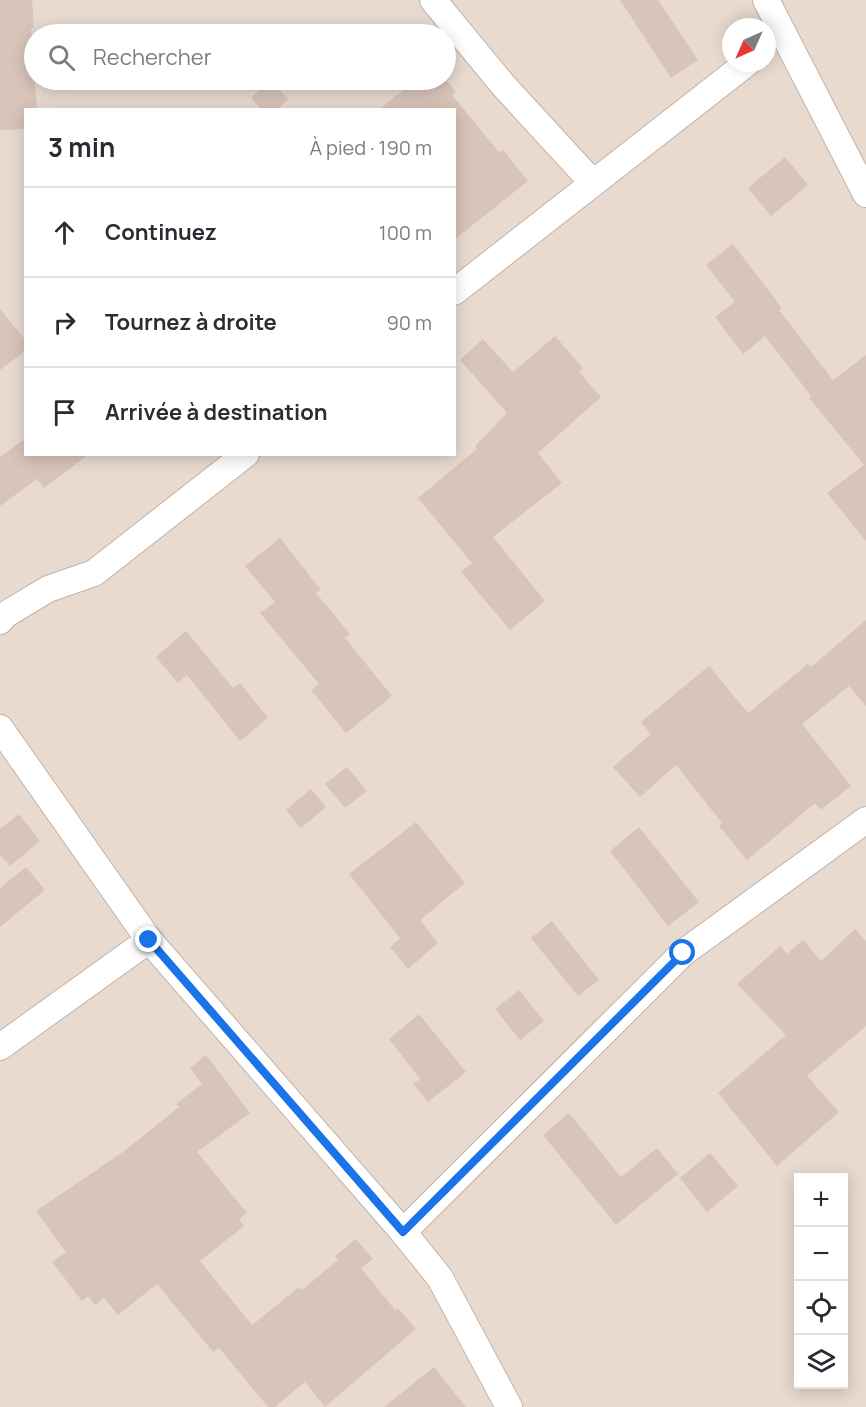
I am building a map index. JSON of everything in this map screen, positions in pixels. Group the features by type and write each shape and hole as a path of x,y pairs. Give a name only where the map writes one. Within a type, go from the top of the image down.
{"street":[{"path":"433,0 453,24"},
{"path":"765,0 769,18"},
{"path":"456,28 503,85 593,183"},
{"path":"776,43 866,194"},
{"path":"456,290 735,72"},
{"path":"0,621 5,615 48,589 94,573 243,456"},
{"path":"0,728 149,940 403,1232 440,1278 509,1407"},
{"path":"403,1232 683,953 866,820"},
{"path":"0,1047 149,940"}],"shaded area":[{"path":"0,0 866,0 866,1407 0,1407"}],"building":[{"path":"0,0 32,0 34,24 24,24 24,90 36,90 37,108 24,108 24,129 0,130"},
{"path":"620,0 658,0 698,60 671,78"},
{"path":"259,90 279,90 288,99 279,108 260,108 251,98"},
{"path":"403,90 454,90 456,92 452,95 499,152 503,150 528,181 456,238 456,108 381,108"},
{"path":"785,157 808,185 771,216 748,188"},
{"path":"733,244 782,308 779,310 833,380 866,355 866,541 827,493 864,465 809,398 811,396 765,336 743,354 715,317 735,302 706,265"},
{"path":"0,309 24,339 24,352 0,370"},
{"path":"555,336 583,368 579,372 601,397 538,453 562,483 493,537 545,601 510,630 461,572 472,563 418,498 477,449 475,446 507,413 460,360 483,339 513,372"},
{"path":"24,439 24,456 86,456 44,488 37,479 0,506 0,457"},
{"path":"280,538 321,590 316,593 350,634 345,638 392,696 346,733 311,690 319,684 260,613 275,602 245,566"},
{"path":"866,620 866,706 849,686 802,724 851,786 821,810 815,803 747,860 719,826 722,823 676,765 640,797 613,767 651,734 641,722 709,666 748,713 808,664 811,667"},
{"path":"186,631 233,688 240,683 268,718 240,741 187,675 178,683 156,657"},
{"path":"347,767 367,791 345,808 325,784"},
{"path":"311,789 326,807 301,828 286,810"},
{"path":"19,814 40,841 10,866 0,855 0,829"},
{"path":"416,822 465,883 420,920 438,943 408,969 390,947 400,938 349,874"},
{"path":"639,827 699,902 668,926 610,851"},
{"path":"26,867 45,890 0,927 0,888"},
{"path":"552,921 599,980 578,996 531,938"},
{"path":"855,929 866,941 866,1026 807,1076 839,1112 777,1166 718,1093 786,1035 737,984 780,946 787,954 803,940 821,961"},
{"path":"519,990 544,1021 520,1040 495,1009"},
{"path":"419,1014 466,1072 428,1102 413,1084 420,1079 389,1039"},
{"path":"206,1055 250,1113 197,1152 247,1213 239,1219 244,1226 200,1261 252,1325 299,1287 302,1290 338,1260 335,1256 356,1239 373,1259 361,1268 395,1310 398,1308 416,1329 325,1407 305,1382 275,1407 268,1407 219,1348 213,1352 157,1284 118,1315 104,1298 95,1305 88,1296 82,1301 52,1262 66,1252 36,1211 123,1152 179,1107 176,1104 202,1084 190,1068"},
{"path":"569,1113 621,1177 657,1148 678,1174 616,1225 543,1135"},
{"path":"710,1153 738,1186 707,1212 680,1178"},
{"path":"434,1367 466,1407 384,1407"}],"route":[{"path":"149,940 403,1232 683,953"}]}
